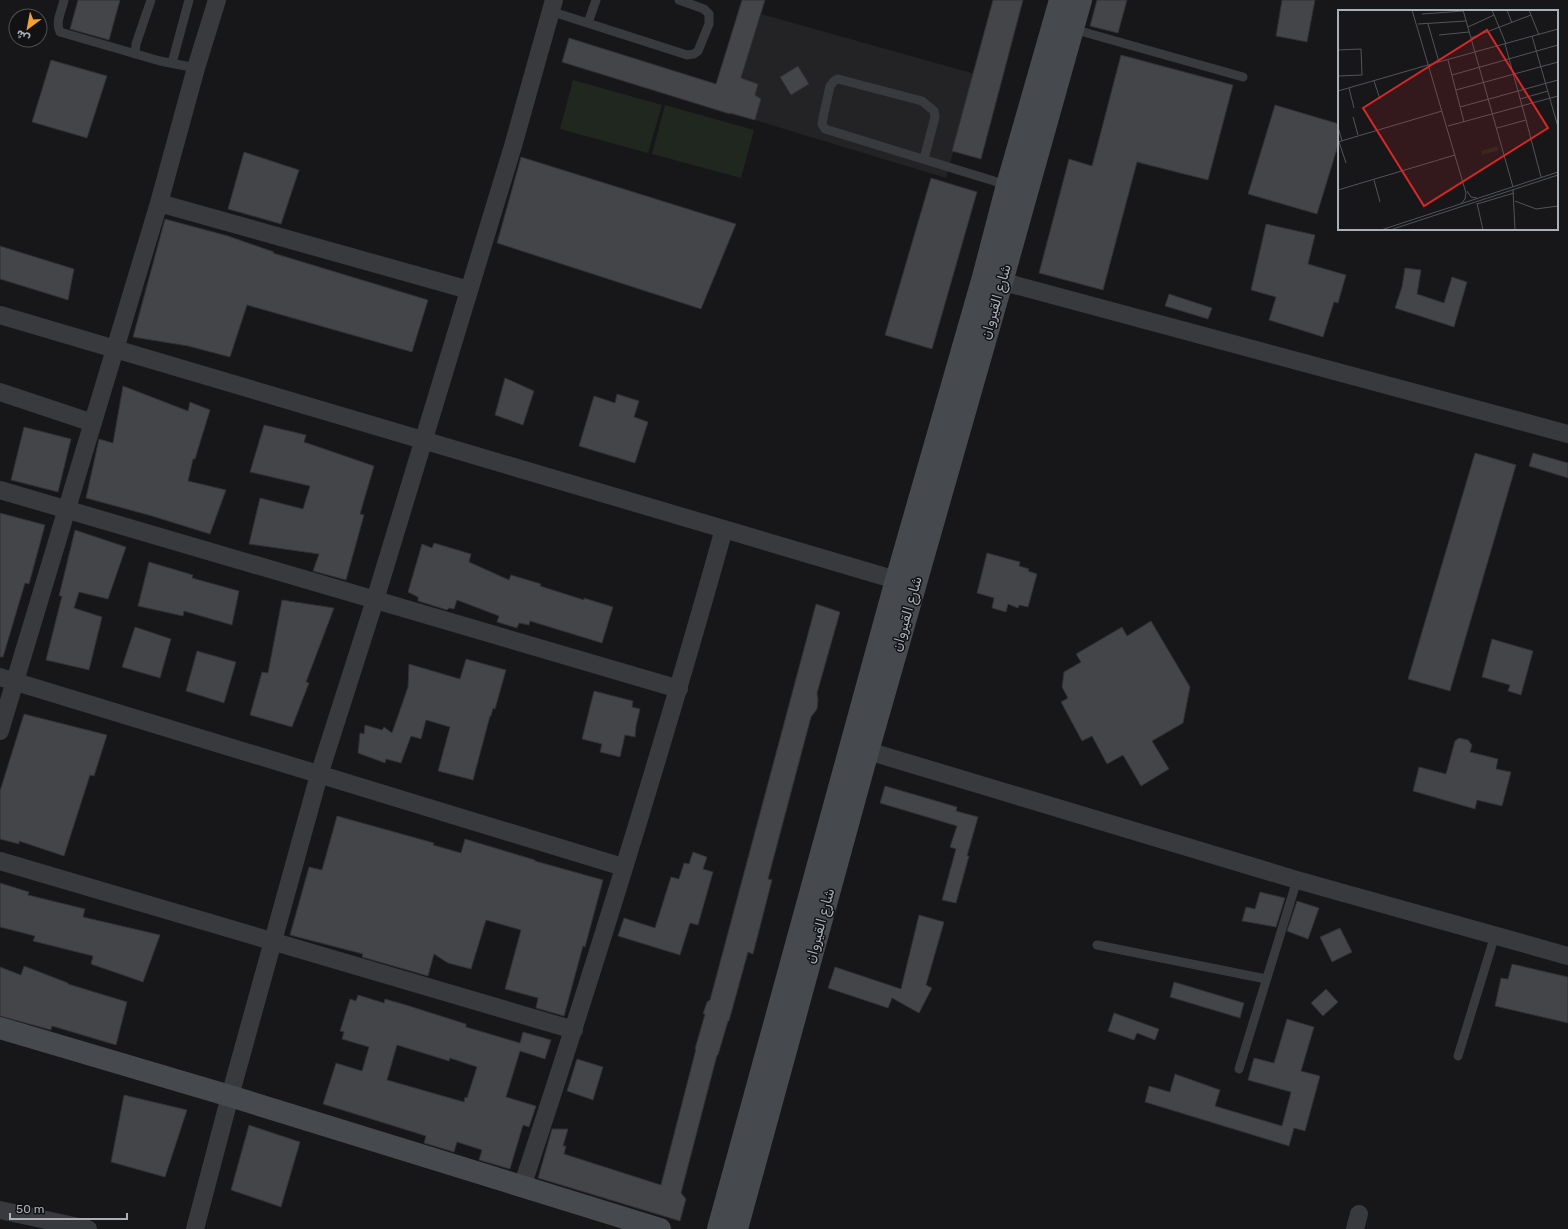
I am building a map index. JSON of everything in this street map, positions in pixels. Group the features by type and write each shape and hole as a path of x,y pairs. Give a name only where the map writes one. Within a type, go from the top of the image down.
{"main road":[{"name":"شارع القيروان","path":"737,1229 868,751 993,279 1007,185 1060,0"},
{"name":"شارع القيروان","path":"718,1229 896,580 1073,30 1081,0"},
{"path":"0,1028 230,1096 522,1187 614,1222 660,1229"}],"street":[{"path":"0,731 8,679 67,511 217,0"},
{"path":"195,1229 272,942 319,775 375,600 513,146 552,6"},
{"path":"158,203 469,290"},
{"path":"993,279 1568,434"},
{"path":"0,315 896,580"},
{"path":"0,392 93,423"},
{"path":"0,490 67,511 679,689"},
{"path":"522,1187 574,1030 679,689 724,529"},
{"path":"8,679 624,867"},
{"path":"868,751 1297,880 1568,956"},
{"path":"0,861 574,1030"},
{"path":"0,1210 88,1229"}],"lane":[{"path":"64,0 58,21 58,28 60,32 135,54 196,68"},
{"path":"135,54 136,44 151,0"},
{"path":"172,63 188,0"},
{"path":"588,24 596,0"},
{"path":"552,6 588,24 687,55 694,54 698,50 710,24 709,14 704,9 679,0"},
{"path":"1073,30 1242,78"},
{"path":"924,159 935,117 934,111 922,101 838,79 834,81 830,86 823,118 822,124 825,129 1007,185"},
{"path":"1239,1069 1297,880"},
{"path":"1458,1056 1495,935"},
{"path":"1097,945 1266,979"}],"shaded area":[{"path":"761,14 975,74 946,178 755,120 730,114"},
{"path":"573,80 662,105 648,153 560,129"},
{"path":"665,105 754,130 741,178 652,154"}],"building":[{"path":"78,0 120,0 109,40 70,29"},
{"path":"742,0 765,0 741,78 758,84 755,95 761,99 755,120 730,114 562,62 569,38 716,84"},
{"path":"993,0 1023,0 981,159 952,151"},
{"path":"1097,0 1127,0 1118,33 1090,26"},
{"path":"1282,0 1315,0 1307,42 1276,36"},
{"path":"1121,55 1233,85 1208,180 1137,162 1103,290 1039,273 1069,159 1092,166"},
{"path":"51,60 107,76 87,138 32,122"},
{"path":"798,66 809,84 791,95 780,77"},
{"path":"1275,105 1338,124 1338,145 1317,214 1248,194"},
{"path":"244,152 299,170 281,224 228,209"},
{"path":"521,157 736,224 701,309 497,243"},
{"path":"931,178 977,192 932,349 885,335"},
{"path":"165,219 228,236 274,252 273,253 428,300 412,352 247,305 230,357 188,346 133,337"},
{"path":"1266,224 1315,235 1308,264 1346,275 1338,303 1334,302 1323,337 1269,320 1276,297 1251,290"},
{"path":"0,246 74,269 68,300 0,279"},
{"path":"1405,268 1421,270 1417,294 1444,303 1452,277 1467,282 1454,327 1395,308 1402,287"},
{"path":"1169,294 1212,308 1208,319 1165,306"},
{"path":"505,378 534,391 523,425 495,415"},
{"path":"123,386 188,411 190,402 210,410 195,459 193,459 188,481 226,490 210,534 86,498 99,439 113,443"},
{"path":"617,394 639,401 634,417 648,422 635,463 579,446 594,396 615,403"},
{"path":"264,425 306,435 304,442 374,466 360,514 364,515 346,580 313,571 319,554 249,544 260,498 303,509 310,486 250,472"},
{"path":"24,427 71,439 58,492 11,480"},
{"path":"1475,453 1516,465 1450,691 1408,679"},
{"path":"1533,453 1568,463 1568,478 1529,466"},
{"path":"0,513 45,525 29,584 25,583 3,657 0,657"},
{"path":"75,530 126,547 108,599 79,592 74,608 102,617 89,670 46,660 62,596 59,596"},
{"path":"434,543 471,554 469,562 509,580 511,575 541,584 540,586 584,600 584,598 613,607 602,643 530,621 529,625 519,623 517,628 497,622 499,616 457,600 454,609 449,608 447,610 418,601 418,597 408,592 422,544 432,548"},
{"path":"987,553 1020,562 1019,566 1029,569 1028,571 1037,574 1028,607 1019,605 1018,608 1008,604 1006,612 992,608 994,598 977,593"},
{"path":"149,562 193,575 192,578 239,591 232,625 184,611 183,616 138,606"},
{"path":"282,600 334,608 306,682 309,683 292,727 250,715 262,672 268,673"},
{"path":"816,604 840,612 817,693 817,709 811,717 768,879 772,880 753,954 748,952 729,1021 717,1055 681,1193 686,1199 680,1221 538,1178 552,1129 568,1129 563,1146 566,1146 564,1154 661,1185 705,1014 703,1014 707,1002 710,1000"},
{"path":"1151,621 1190,687 1183,723 1152,741 1169,769 1141,786 1123,755 1107,764 1092,736 1082,741 1061,702 1068,698 1062,687 1064,672 1081,662 1076,654 1122,627 1127,636"},
{"path":"135,627 171,639 160,678 122,667"},
{"path":"1492,639 1533,651 1521,695 1508,691 1510,685 1482,677"},
{"path":"197,651 236,662 224,703 186,691"},
{"path":"466,659 506,670 495,709 493,708 490,716 473,780 438,771 450,727 426,720 421,739 411,736 401,763 386,759 385,763 358,753 360,733 364,734 365,725 382,730 384,727 392,733 408,687 409,664 460,679"},
{"path":"594,691 633,701 632,707 640,709 635,737 625,735 620,757 600,752 602,744 582,739"},
{"path":"24,714 107,735 94,776 90,775 64,856 19,841 19,844 0,839 0,791"},
{"path":"1459,738 1468,740 1472,745 1470,752 1498,759 1496,769 1511,772 1502,806 1477,800 1475,809 1413,791 1419,767 1446,774 1455,741"},
{"path":"885,786 957,807 956,811 978,817 956,903 942,900 956,849 950,847 957,826 880,803"},
{"path":"337,816 434,843 433,845 461,853 465,839 603,880 564,1016 536,1008 538,998 505,989 521,930 486,920 471,969 448,963 434,954 428,976 362,957 363,954 290,935 309,867 322,870"},
{"path":"693,852 707,857 703,869 713,872 698,925 690,923 680,955 618,936 624,918 655,928 671,877 679,879 684,863 689,864"},
{"path":"0,883 29,892 28,895 85,909 83,917 160,935 143,982 91,964 93,956 33,941 35,936 0,927"},
{"path":"1260,892 1285,898 1276,927 1242,921 1246,907 1255,909"},
{"path":"1297,901 1319,908 1308,939 1287,931"},
{"path":"919,915 944,922 926,985 932,988 919,1013 892,998 888,1008 828,988 835,967 901,989"},
{"path":"1340,928 1352,952 1332,962 1320,937"},
{"path":"1512,964 1568,977 1568,1023 1495,1006 1501,978 1508,979"},
{"path":"24,966 68,984 127,1002 116,1045 52,1026 51,1030 0,1016 0,967 21,975"},
{"path":"1174,982 1244,1003 1240,1018 1170,997"},
{"path":"1326,989 1338,1002 1323,1016 1311,1003"},
{"path":"358,995 384,1003 385,999 466,1024 466,1027 520,1043 523,1032 551,1040 545,1059 520,1051 506,1097 536,1106 529,1127 523,1125 510,1169 479,1160 482,1150 457,1142 454,1152 424,1143 426,1136 323,1104 336,1063 362,1071 369,1047 342,1039 344,1032 340,1031 350,999 356,1001","holes":["397,1045 449,1061 450,1058 477,1067 467,1098 465,1097 464,1102 387,1080"]},
{"path":"1114,1013 1159,1029 1155,1040 1137,1033 1134,1040 1108,1031"},
{"path":"1287,1019 1314,1027 1301,1071 1320,1076 1305,1131 1294,1128 1289,1146 1145,1102 1149,1086 1170,1092 1175,1074 1220,1090 1215,1106 1282,1126 1291,1092 1248,1080 1254,1058 1274,1063"},
{"path":"577,1059 603,1067 593,1100 567,1091"},
{"path":"124,1095 187,1110 165,1177 111,1162"},
{"path":"249,1125 300,1142 281,1207 231,1190"}]}
